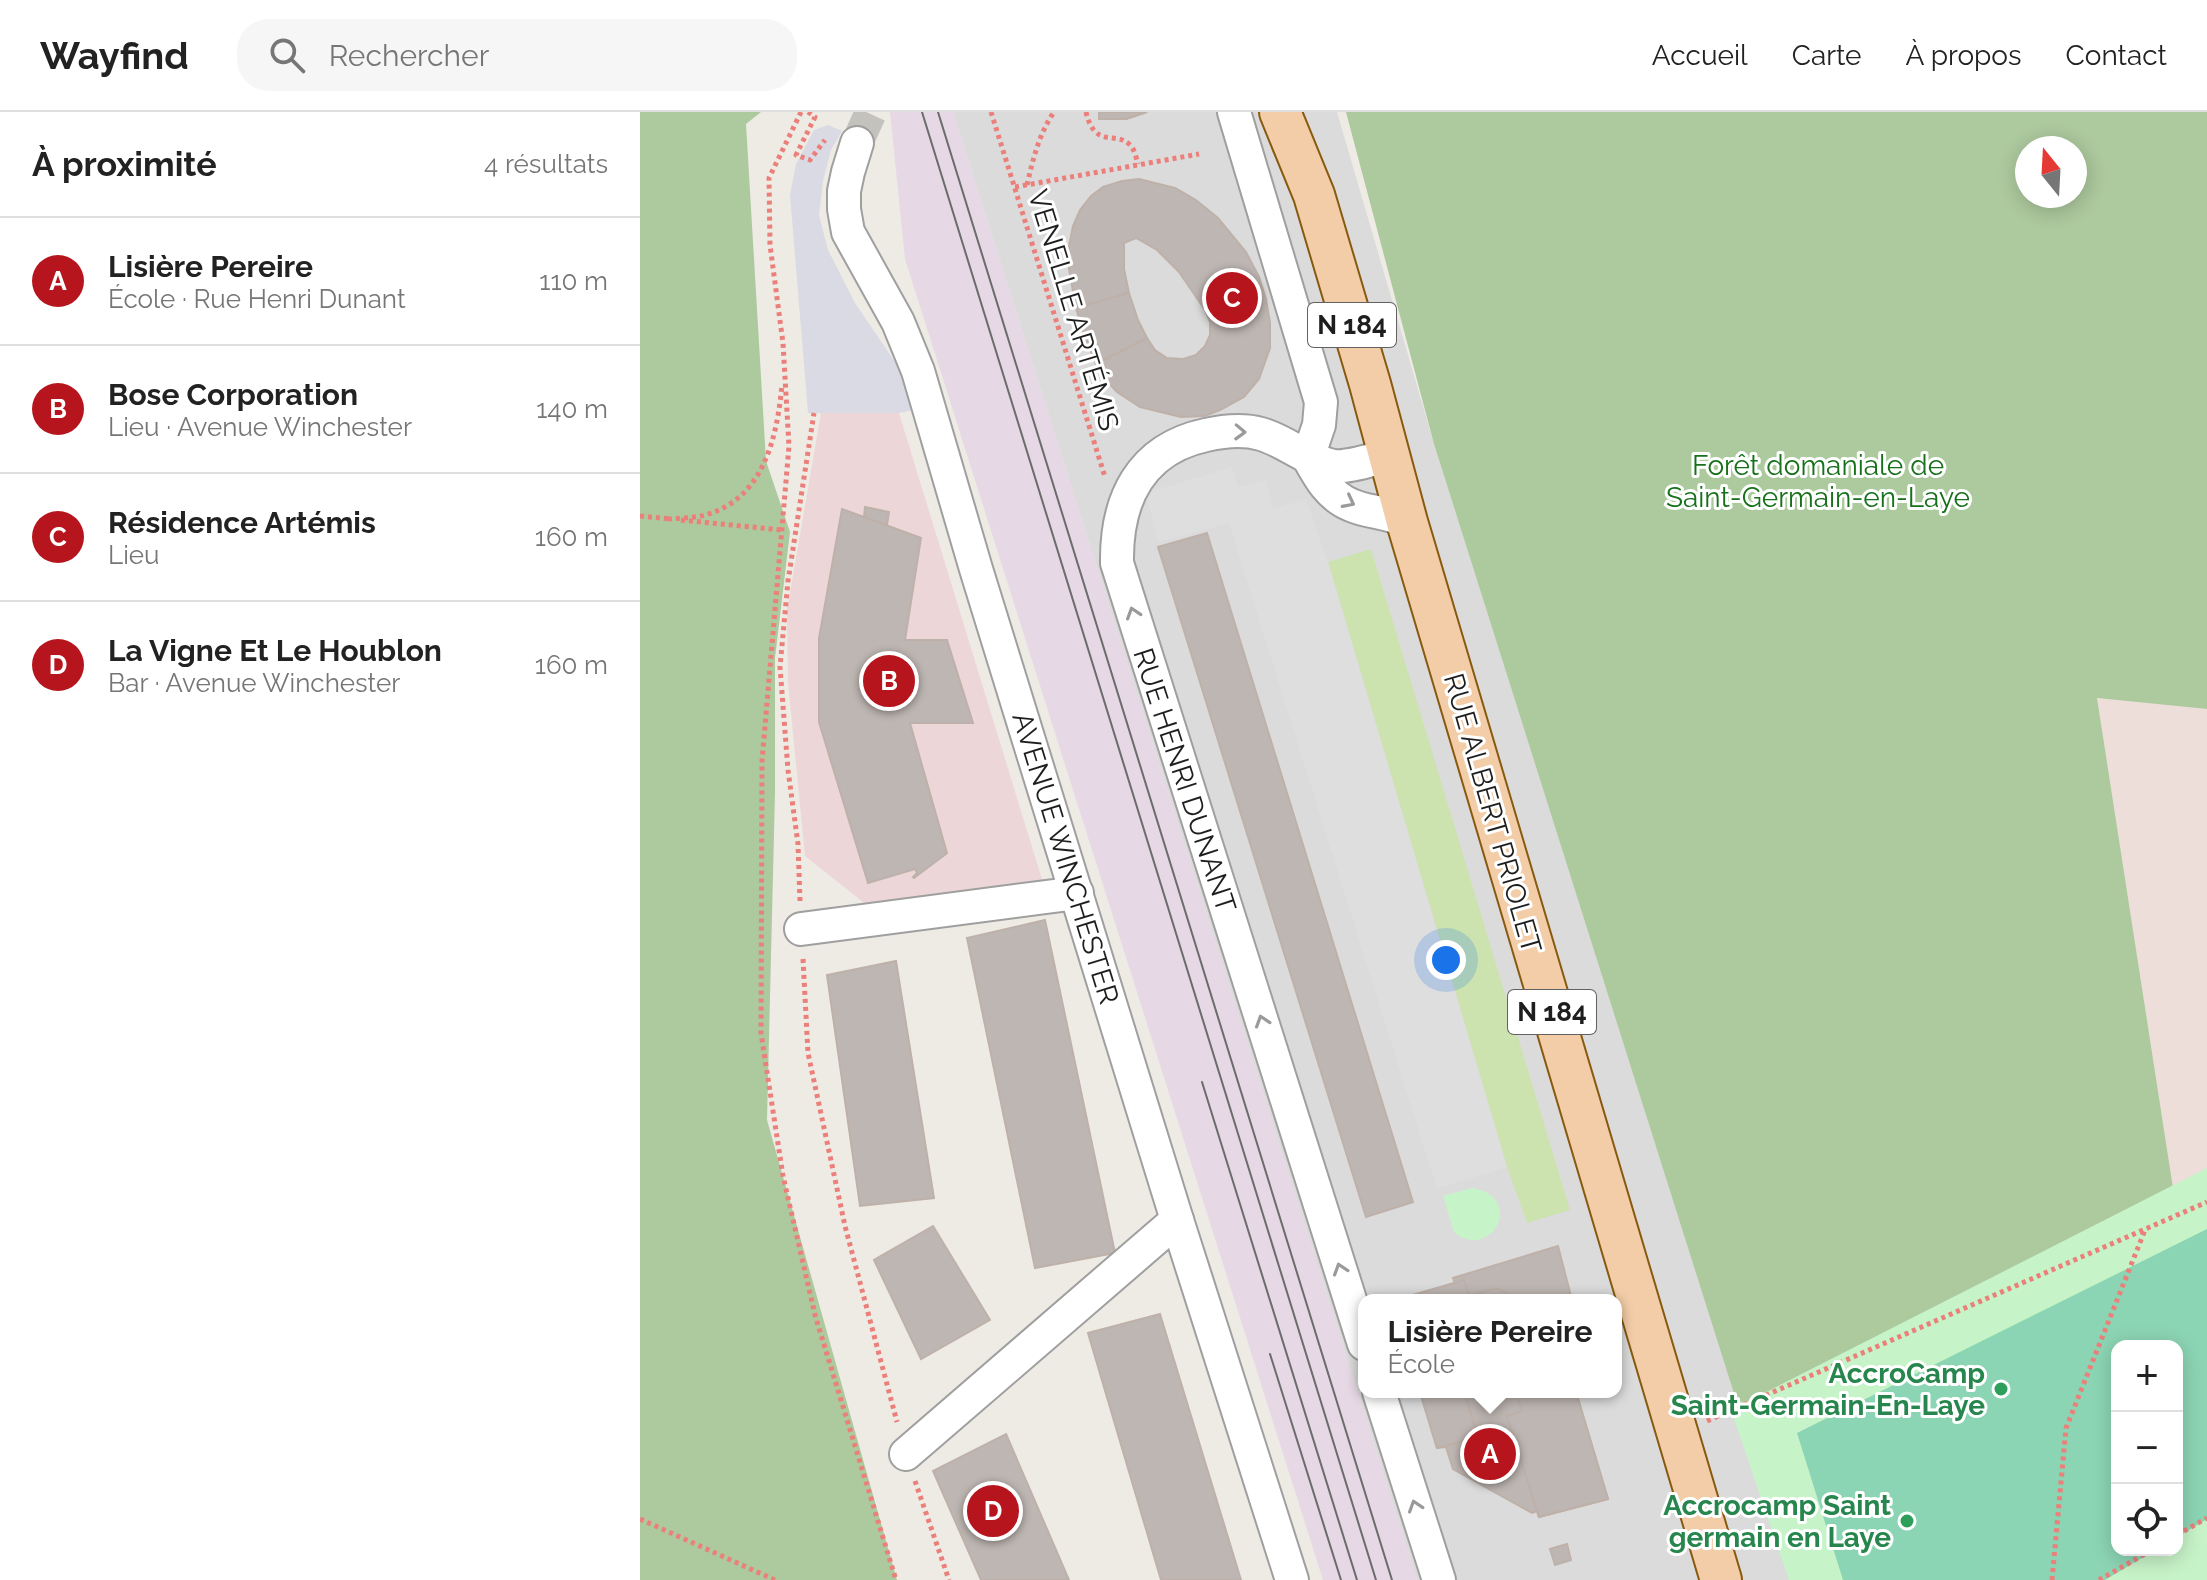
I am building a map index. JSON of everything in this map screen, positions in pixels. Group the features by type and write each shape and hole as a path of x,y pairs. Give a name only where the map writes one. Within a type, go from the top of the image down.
{"main road":[{"name":"RUE ALBERT PRIOLET","path":"1280,112 1314,195 1407,522 1718,1576"},
{"name":"RUE ALBERT PRIOLET","path":"1304,112 1314,195"}],"street":[{"path":"1234,112 1321,402 1319,425 1308,457 1325,488 1351,506 1389,513 1407,522"},
{"name":"AVENUE WINCHESTER","path":"842,140 848,172 844,191 848,232 898,322 918,371 1177,1220 1292,1580"},
{"name":"RUE HENRI DUNANT","path":"1358,1325 1117,563 1116,543 1128,495 1140,474 1155,457 1178,443 1222,432 1244,431 1262,434 1308,457 1336,466 1388,456"},
{"path":"801,929 1077,893"},
{"path":"906,1454 1177,1220"},
{"path":"1381,1398 1439,1580"}],"path":[{"path":"801,112 769,178 770,245 784,367 789,446 762,761 761,1033 783,1176 815,1315 896,1580"},
{"path":"808,112 815,117 796,155 810,160 842,140"},
{"name":"VENELLE ARTÉMIS","path":"991,112 1120,519"},
{"path":"1027,185 1045,125 1054,112"},
{"path":"1086,112 1093,131 1126,142 1132,147 1138,164"},
{"path":"1015,187 1199,154"},
{"path":"668,519 705,515 731,503 747,491 760,473 773,442 784,367"},
{"path":"814,413 788,581 780,667 788,770 798,844 808,1053 845,1226 906,1454 949,1580"},
{"path":"640,516 782,530"},
{"path":"1677,1434 2207,1202"},
{"path":"2052,1580 2066,1428 2145,1230"},
{"path":"2183,1532 2207,1518"},
{"path":"640,1519 775,1580"},
{"path":"2099,1580 2141,1556"}],"shaded area":[{"path":"890,112 953,112 1417,1580 1323,1580 905,259"},
{"path":"953,112 1337,112 1434,444 1794,1580 1417,1580 1359,1398 1622,1398 1622,1294 1358,1294 1358,1393"},
{"path":"828,125 842,131 831,150 819,215 828,250 855,303 897,365 914,410 899,413 808,413 790,195 796,164 814,130"},
{"path":"821,413 899,413 1044,886 868,906 805,856 788,682 787,610"},
{"path":"1232,467 1238,487 1266,480 1273,509 1306,499 1328,562 1507,1167 1437,1189 1229,523 1159,542 1145,493"},
{"path":"2097,698 2207,709 2207,1171 2173,1189"}],"green space":[{"path":"640,112 761,112 746,124 766,461 790,532 775,658 767,1120 897,1580 640,1580"},
{"name":"Forêt domaniale de Saint-Germain-en-Laye","path":"1346,112 2207,112 2207,709 2097,698 2173,1188 2207,1580 1793,1580 1434,444"},
{"path":"1371,549 1570,1210 1527,1223 1507,1167 1328,562"},
{"name":"AccroCamp Saint-Germain-En-Laye","path":"2207,1168 2207,1580 1789,1580 1731,1410"},
{"path":"1472,1188 1487,1193 1500,1210 1495,1229 1478,1240 1464,1239 1454,1232 1443,1196"},
{"name":"AccroCamp Saint-Germain-En-Laye","path":"2207,1229 2207,1519 2183,1533 2183,1340 2111,1340 2111,1556 2145,1556 2105,1580 1843,1580 1797,1433"}],"building":[{"path":"1099,112 1147,112 1126,119 1099,119"},
{"path":"1099,112 1147,112 1126,119 1099,119"},
{"path":"1139,179 1175,188 1218,218 1246,252 1266,299 1270,348 1259,379 1244,397 1205,416 1181,417 1140,407 1117,392 1096,364 1147,338 1155,350 1167,358 1183,359 1196,355 1205,346 1210,335 1210,322 1205,310 1179,272 1157,250 1136,238 1124,243 1124,269 1129,293 1076,308 1069,269 1069,246 1080,210 1103,187"},
{"path":"1129,293 1147,338 1096,364 1076,308"},
{"path":"865,507 889,512 887,525 864,517"},
{"path":"842,509 921,538 905,640 947,640 973,723 910,723 947,853 914,878 917,873 915,869 868,883 819,722 819,638"},
{"path":"1207,533 1413,1202 1366,1217 1158,547"},
{"path":"1045,920 1115,1253 1035,1268 967,938"},
{"path":"896,961 934,1198 860,1206 827,975"},
{"path":"933,1226 990,1320 921,1359 874,1260"},
{"path":"1558,1246 1570,1294 1508,1294 1496,1288 1468,1294 1464,1280 1455,1283 1453,1278"},
{"path":"1464,1280 1468,1294 1416,1294"},
{"path":"1464,1280 1468,1294 1417,1294"},
{"path":"1496,1288 1508,1294 1476,1294"},
{"path":"1160,1314 1241,1580 1161,1580 1088,1333"},
{"path":"1422,1398 1578,1398 1608,1499 1539,1517 1537,1511 1532,1513 1453,1469 1446,1447 1437,1448"},
{"path":"1422,1398 1466,1398 1478,1437 1437,1448"},
{"path":"1518,1398 1578,1398 1608,1499 1539,1517 1507,1416 1522,1411"},
{"path":"1006,1434 1069,1580 981,1580 933,1471"},
{"path":"1567,1544 1571,1560 1555,1565 1550,1549"}],"tunnel":[{"path":"857,143 871,112"}],"tram line":[{"path":"922,112 1376,1580"},
{"path":"938,112 1392,1580"},
{"path":"1202,1082 1357,1580"},
{"path":"1270,1354 1341,1580"}],"place":[{"name":"Résidence Artémis","path":"1232,298"},
{"name":"Bose Corporation","path":"889,681"},
{"name":"AccroCamp Saint-Germain-En-Laye","path":"2001,1389"},
{"name":"Lisière Pereire","path":"1490,1454"},
{"name":"La Vigne Et Le Houblon","path":"993,1511"},
{"name":"Accrocamp Saint germain en Laye","path":"1907,1521"}]}
